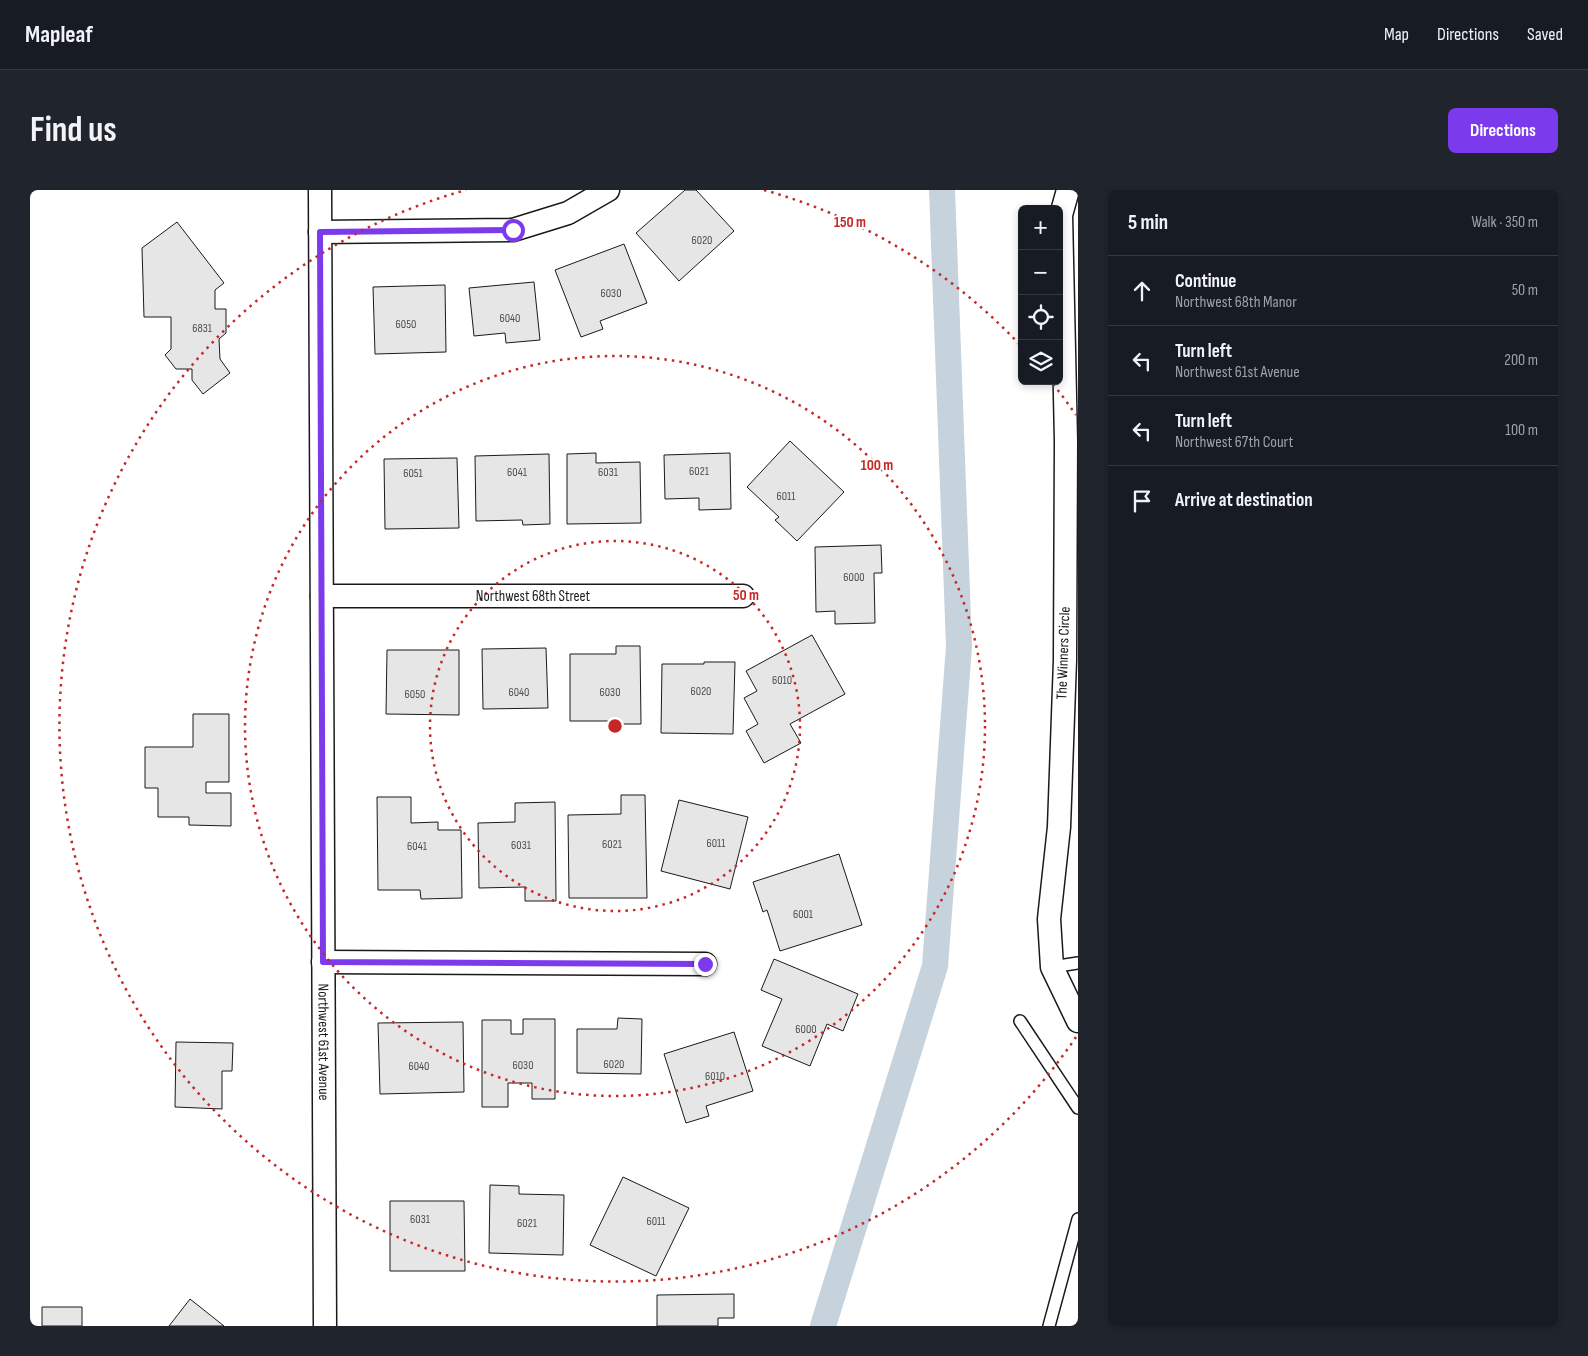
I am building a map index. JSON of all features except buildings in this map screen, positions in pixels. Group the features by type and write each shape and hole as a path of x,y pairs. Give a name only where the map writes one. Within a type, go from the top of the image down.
{"street":[{"name":"Northwest 61st Avenue","path":"320,190 325,1326"},
{"path":"320,232 513,230 568,213 608,190"},
{"name":"The Winners Circle","path":"1068,190 1061,215 1072,442 1071,657 1059,827 1049,919 1052,966 1078,1021"},
{"name":"Northwest 68th Street","path":"322,596 743,596"},
{"path":"323,962 705,964"}],"lane":[{"path":"1052,966 1078,963"},
{"path":"1020,1021 1078,1108"},
{"path":"1049,1326 1078,1219"}],"waterway":[{"path":"823,1326 935,966 959,646 942,190"}],"route":[{"path":"513,230 320,232 323,962 705,964"}]}
